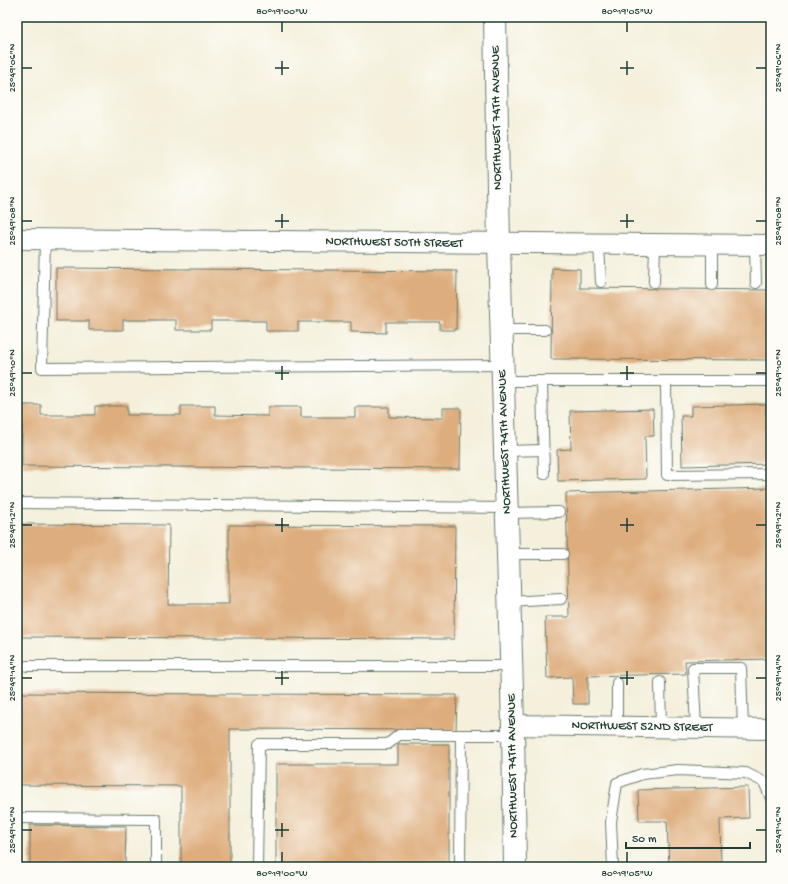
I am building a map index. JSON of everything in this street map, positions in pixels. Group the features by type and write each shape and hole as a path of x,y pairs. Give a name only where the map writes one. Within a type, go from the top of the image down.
{"street":[{"name":"NORTHWEST 74TH AVENUE","path":"495,17 499,244 513,730 515,867"},
{"name":"NORTHWEST 50TH STREET","path":"17,239 763,246"},
{"name":"NORTHWEST 52ND STREET","path":"513,730 617,727 771,730"}],"lane":[{"path":"45,239 42,368 503,373 542,381 771,381"},
{"path":"599,245 601,282"},
{"path":"654,282 655,245"},
{"path":"712,245 712,285"},
{"path":"756,283 763,246"},
{"path":"502,330 546,330"},
{"path":"542,381 544,474"},
{"path":"666,381 667,475 771,474"},
{"path":"505,451 544,450"},
{"path":"17,503 559,512"},
{"path":"508,554 563,554"},
{"path":"509,602 561,599"},
{"path":"27,666 511,666"},
{"path":"696,728 693,668 741,668 743,729"},
{"path":"660,682 661,728"},
{"path":"617,683 617,727"},
{"path":"257,867 259,744 388,744 399,735 461,735 513,730"},
{"path":"460,867 461,735"},
{"path":"613,867 611,822 617,783 642,774 678,770 746,773 764,782 771,798"},
{"path":"17,818 156,820 156,867"}],"building":[{"path":"56,268 457,271 456,330 440,330 440,322 386,322 386,333 351,332 351,322 298,322 298,331 266,331 266,321 211,321 211,330 176,330 176,320 123,320 123,330 89,330 89,321 56,321"},
{"path":"552,268 580,269 580,288 771,290 771,360 551,359"},
{"path":"766,404 766,415 771,414 771,464 682,466 681,416 691,416 691,406"},
{"path":"22,405 41,405 41,415 95,415 95,406 127,406 127,415 181,415 181,406 215,406 215,415 268,416 268,407 301,407 301,417 355,417 355,407 389,407 389,417 443,418 443,408 461,408 460,469 22,466"},
{"path":"653,409 654,436 645,436 646,479 558,481 557,450 571,449 570,411"},
{"path":"771,488 771,659 685,661 686,674 588,676 588,704 573,704 572,677 547,678 545,617 569,617 566,493"},
{"path":"17,524 169,525 168,604 229,604 229,525 455,526 454,639 17,637"},
{"path":"17,693 457,695 456,730 230,729 230,867 181,867 181,786 17,785"},
{"path":"398,744 449,744 449,867 276,867 276,764 398,764"},
{"path":"748,787 749,818 720,819 721,867 669,867 667,821 639,821 638,790"},
{"path":"30,825 126,826 125,867 30,867"}]}
